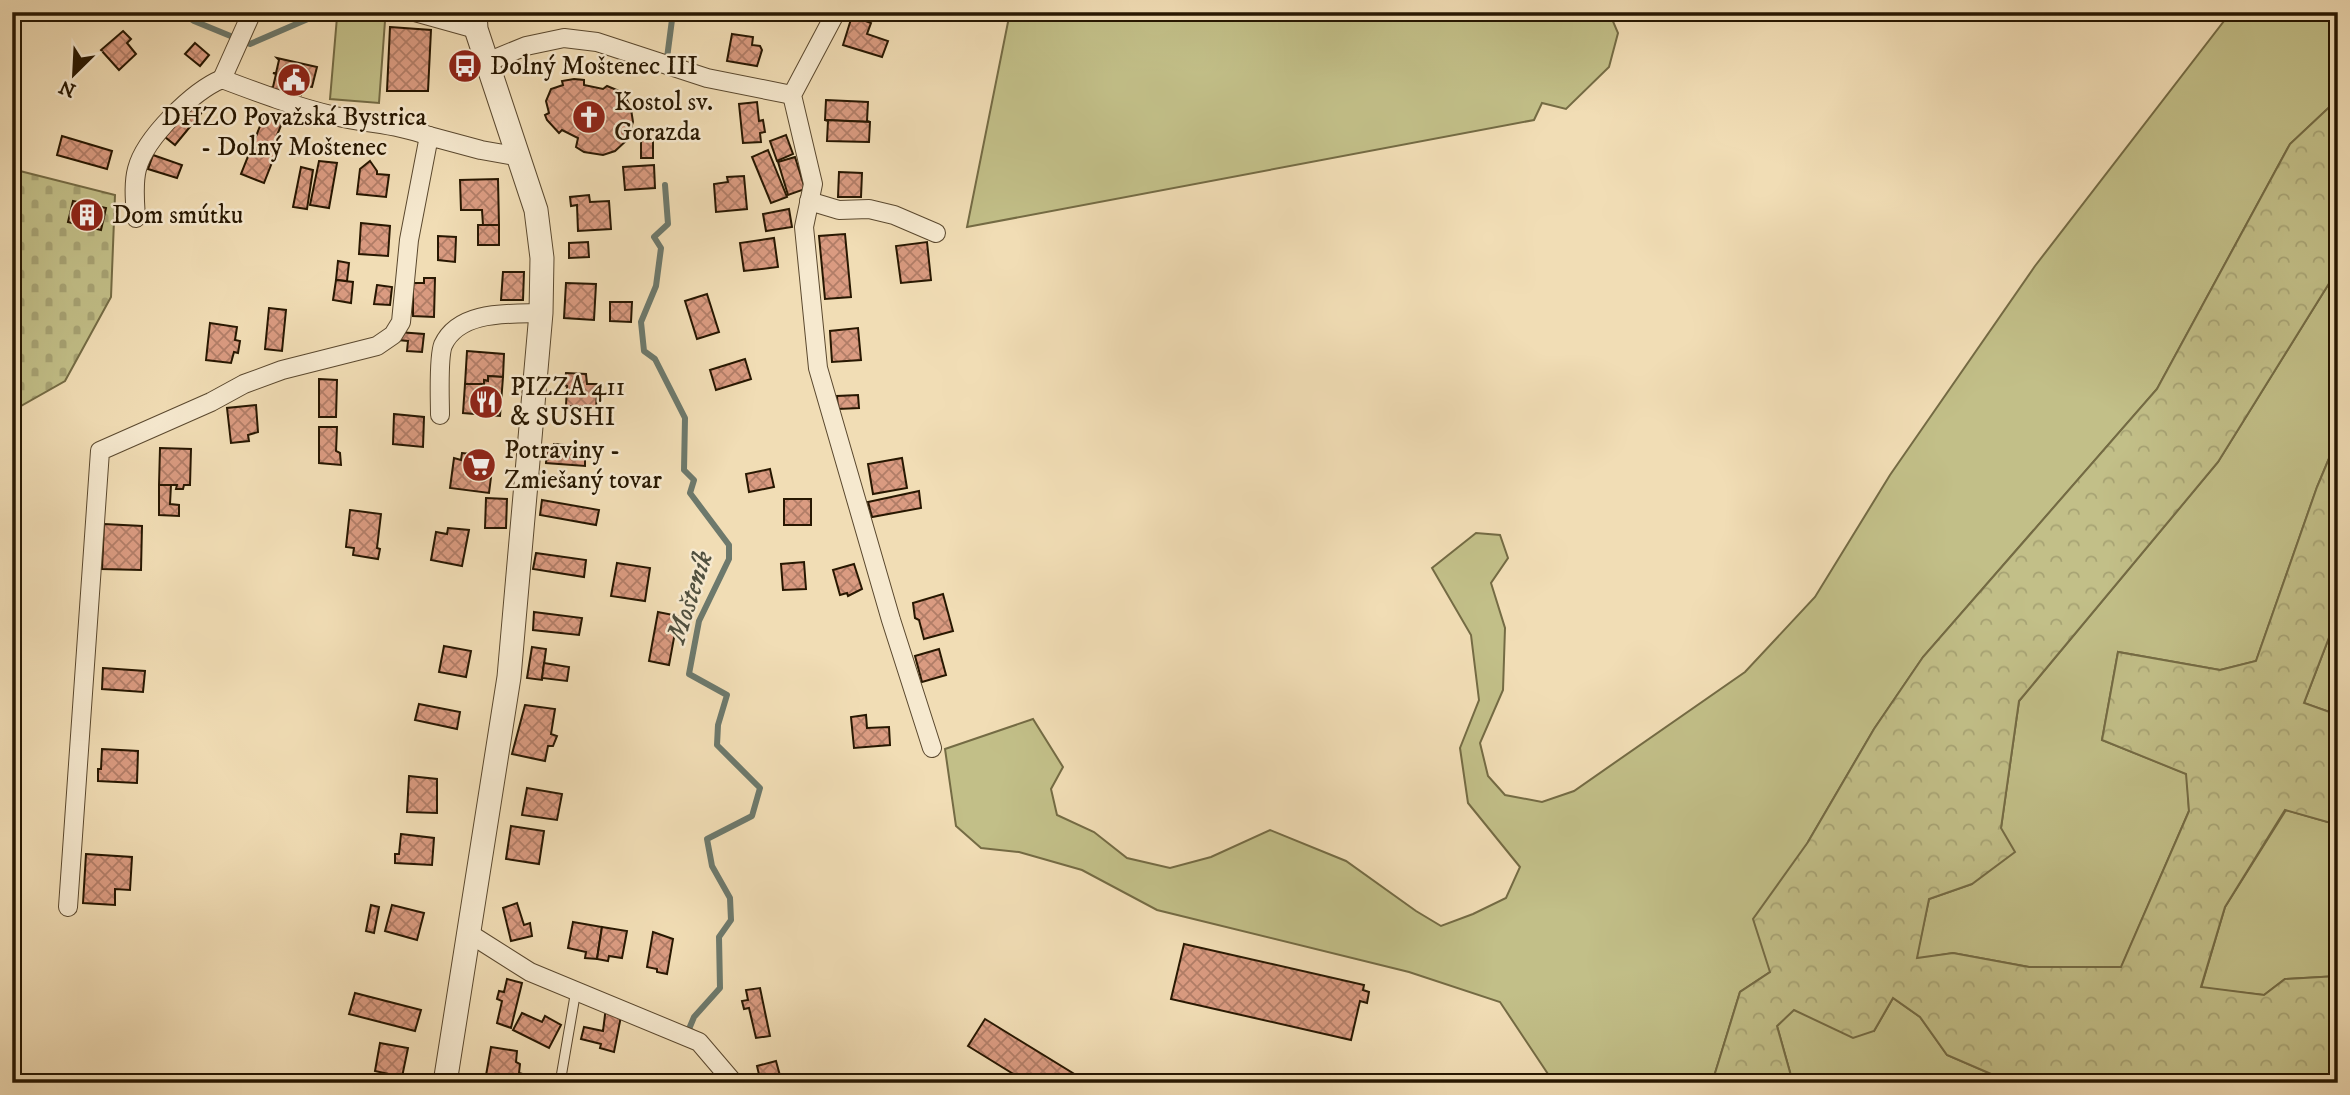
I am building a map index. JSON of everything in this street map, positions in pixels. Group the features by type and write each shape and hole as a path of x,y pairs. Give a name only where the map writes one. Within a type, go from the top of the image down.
{"street":[{"path":"222,79 251,12"},
{"path":"415,12 476,21 520,157 541,236 541,313 509,677 445,1083"},
{"path":"836,12 792,95 813,184 804,227 818,368 891,620 932,748"},
{"path":"488,62 526,46 564,38 597,42 707,78 792,95"},
{"path":"136,218 136,172 142,152 192,96 222,79 292,105 337,117 406,127 481,150 520,157"},
{"path":"68,906 100,451 211,402 244,384 282,370 377,346 393,335 401,322 409,240 429,136"},
{"path":"810,201 839,210 869,209 894,215 936,233"},
{"path":"440,415 442,347 452,331 484,315 541,313"},
{"path":"470,934 530,972 691,1039 734,1083"}],"lane":[{"path":"560,1083 576,990"}],"green space":[{"path":"1010,12 1609,12 1618,33 1609,67 1566,109 1542,103 1534,120 967,227"},
{"path":"2231,12 2338,12 2338,99 2290,144 2157,389 1923,657 1874,729 1808,842 1770,972 1740,992 1712,1083 1554,1083 1500,1002 1409,972 1157,910 1082,870 1019,852 981,848 956,826 945,749 1033,719 1063,767 1051,789 1057,815 1094,832 1127,858 1170,868 1211,857 1270,830 1346,861 1441,926 1506,898 1520,867 1468,803 1460,748 1479,700 1471,635 1432,568 1476,533 1500,535 1508,558 1491,583 1505,628 1503,690 1480,743 1488,776 1505,795 1542,802 1574,791 1745,672 1815,597 1890,475 2035,266"},
{"path":"337,17 385,21 379,103 330,99"},
{"path":"2338,99 2338,269 2218,462 2019,701 2001,828 2015,852 1972,884 1929,899 1917,958 1953,953 2029,967 2121,967 2189,811 2186,774 2102,740 2118,652 2220,670 2256,661 2317,487 2338,437 2338,614 2304,703 2338,715 2338,825 2285,810 2225,907 2201,987 2264,995 2285,979 2338,976 2338,1083 2012,1083 1947,1055 1920,1017 1893,998 1874,1031 1853,1038 1794,1010 1777,1026 1793,1083 1712,1083 1740,992 1770,972 1753,919 1808,842 1874,729 1923,657 2157,389 2290,144"},
{"path":"12,169 115,195 111,297 65,381 12,411"},
{"path":"2338,269 2338,437 2317,487 2256,661 2220,670 2118,652 2102,740 2187,774 2189,811 2121,968 2029,967 1953,953 1916,959 1929,899 1972,884 2001,828 2019,701 2218,462"},
{"path":"2338,614 2338,715 2304,703"},
{"path":"2286,810 2338,825 2338,976 2285,979 2264,995 2201,988 2225,907"},
{"path":"1893,998 1920,1017 1947,1055 2012,1083 1793,1083 1777,1026 1794,1009 1874,1031"}],"building":[{"path":"852,16 871,23 867,34 888,41 882,57 843,45"},
{"path":"390,27 431,30 428,91 387,91"},
{"path":"123,31 131,39 127,43 136,54 119,70 101,50"},
{"path":"732,34 753,37 752,45 760,46 762,50 757,66 727,61"},
{"path":"195,43 209,55 200,66 185,54"},
{"name":"DHZO Považská Bystrica - Dolný Moštenec","path":"277,58 317,67 312,87 304,86 301,95 270,88 273,87 276,74 273,73 276,73 279,60"},
{"name":"Kostol sv. Gorazda","path":"584,80 584,85 603,89 607,86 624,93 633,122 627,140 615,151 603,155 584,152 576,147 578,138 562,130 559,133 547,120 545,115 549,113 546,101 551,89 563,85 562,81"},
{"path":"826,100 868,102 867,121 870,122 825,120"},
{"path":"194,102 203,111 175,145 165,137"},
{"path":"757,102 759,121 763,120 765,132 760,133 761,142 743,143 739,104"},
{"path":"264,116 282,123 273,145 278,147 264,183 241,174"},
{"path":"825,120 870,122 869,142 827,141 828,121"},
{"path":"786,135 793,154 777,161 770,141"},
{"path":"62,136 112,151 107,169 57,155"},
{"path":"641,139 653,139 653,158 641,158"},
{"path":"768,150 787,197 771,203 752,157"},
{"path":"153,155 182,165 177,178 148,169"},
{"path":"795,157 805,189 788,195 778,162"},
{"path":"319,161 337,163 329,208 310,205"},
{"path":"370,161 377,174 389,175 386,197 357,194 360,169"},
{"path":"654,165 655,188 625,190 623,167"},
{"path":"301,167 313,170 307,209 293,207"},
{"path":"839,172 862,173 861,197 838,197"},
{"path":"744,176 747,209 716,212 714,184 728,182 727,177"},
{"path":"498,179 499,225 483,225 482,210 461,210 460,180"},
{"path":"589,195 590,202 609,201 611,229 578,231 577,205 571,206 570,197"},
{"name":"Dom smútku","path":"73,201 106,208 101,230 68,222"},
{"path":"789,209 792,227 766,231 763,214"},
{"path":"361,223 390,226 388,256 359,254"},
{"path":"478,225 499,225 499,245 478,245"},
{"path":"845,234 851,297 825,299 819,236"},
{"path":"438,236 456,237 455,262 438,260"},
{"path":"774,238 778,267 744,271 740,243"},
{"path":"588,242 589,257 569,258 569,243"},
{"path":"927,242 931,280 901,283 896,246"},
{"path":"338,261 349,263 347,281 336,280"},
{"path":"503,272 524,272 523,300 501,300"},
{"path":"424,278 435,278 434,317 413,316 413,283 424,283"},
{"path":"336,280 353,282 351,303 333,300"},
{"path":"566,283 596,284 594,320 564,318"},
{"path":"377,285 392,287 390,305 374,304"},
{"path":"707,294 719,332 697,339 685,301"},
{"path":"610,302 632,302 631,322 610,321"},
{"path":"269,308 286,310 282,351 265,349"},
{"path":"210,323 237,327 235,340 240,341 238,353 234,352 231,363 206,360"},
{"path":"858,328 861,360 832,362 830,331"},
{"path":"398,332 424,334 422,352 407,351 408,341 398,340"},
{"path":"467,351 504,354 503,377 488,376 488,381 484,380 484,384 465,384"},
{"path":"745,359 751,379 716,390 710,370"},
{"path":"566,373 586,374 587,384 598,384 596,407 566,406"},
{"path":"488,376 503,377 500,416 463,413 465,384 484,384 484,380 488,381"},
{"path":"319,379 337,380 336,417 319,417"},
{"path":"858,395 859,408 838,409 837,396"},
{"path":"256,405 258,432 248,435 249,441 231,443 227,408"},
{"path":"394,414 424,417 423,447 393,444"},
{"path":"319,427 337,427 336,451 340,453 341,465 319,463"},
{"path":"554,444 585,447 585,466 546,463 547,448 553,449"},
{"path":"160,448 191,449 190,485 176,489 177,485 159,485"},
{"path":"462,453 487,456 485,476 491,477 489,493 450,488 454,458 461,460"},
{"path":"902,458 907,488 873,494 868,464"},
{"path":"770,469 774,487 749,492 746,474"},
{"path":"159,485 171,485 170,504 179,505 179,516 159,515"},
{"path":"919,491 921,508 872,517 868,502"},
{"path":"486,498 507,499 506,528 485,528"},
{"path":"784,499 811,499 811,525 784,525"},
{"path":"542,500 599,510 596,525 540,515"},
{"path":"350,510 381,514 378,559 353,555 354,548 346,547"},
{"path":"104,524 142,526 141,570 102,569"},
{"path":"448,528 469,530 462,566 431,560 436,532 447,534"},
{"path":"536,553 586,560 584,577 533,569"},
{"path":"804,562 806,589 783,590 781,564"},
{"path":"617,563 650,568 645,601 611,596"},
{"path":"854,564 862,589 848,596 847,593 840,595 833,570"},
{"path":"943,594 953,631 924,639 919,620 915,618 913,603"},
{"path":"534,612 582,618 579,635 533,630"},
{"path":"658,612 678,616 669,665 649,661"},
{"path":"444,646 471,651 466,677 439,672"},
{"path":"532,647 546,649 542,680 527,678"},
{"path":"939,649 946,675 922,682 915,656"},
{"path":"544,663 569,667 567,681 542,678"},
{"path":"103,668 145,671 143,692 102,689"},
{"path":"419,704 460,712 457,729 415,720"},
{"path":"525,705 555,709 551,734 557,736 553,746 548,746 545,761 512,754"},
{"path":"866,715 867,728 889,727 890,745 854,748 851,717"},
{"path":"102,749 138,751 137,783 98,781"},
{"path":"409,776 437,779 437,813 407,812"},
{"path":"527,788 562,794 557,820 522,815"},
{"path":"511,826 544,831 539,864 506,859"},
{"path":"401,834 434,838 432,865 395,863"},
{"path":"86,854 132,857 130,890 115,889 115,905 83,903"},
{"path":"517,903 524,925 530,923 532,936 511,941 503,908"},
{"path":"371,905 379,907 374,933 366,931"},
{"path":"392,905 424,913 417,940 385,931"},
{"path":"573,922 602,927 597,959 585,958 586,952 568,948"},
{"path":"602,927 627,931 622,958 609,956 608,961 597,959"},
{"path":"653,932 673,939 667,974 647,967"},
{"path":"1184,944 1364,985 1363,990 1369,992 1367,1003 1360,1001 1351,1040 1171,999"},
{"path":"507,979 522,983 511,1028 497,1023 502,1001 497,999 499,991 504,992"},
{"path":"760,988 770,1036 756,1038 749,1008 744,1009 742,1001 748,1000 746,990"},
{"path":"355,993 421,1010 415,1031 349,1014"},
{"path":"606,1007 622,1011 614,1052 600,1048 601,1044 581,1039 584,1027 603,1031"},
{"path":"522,1013 542,1022 545,1016 561,1025 549,1048 513,1030"},
{"path":"985,1019 1089,1083 1028,1083 968,1046"},
{"path":"380,1043 408,1048 402,1077 375,1071"},
{"path":"491,1047 517,1051 519,1073 526,1075 524,1083 485,1081"},
{"path":"776,1061 782,1083 761,1083 757,1066"}],"waterway":[{"path":"180,12 194,21 250,44 324,12"},
{"path":"479,14 565,12"},
{"name":"Mošteník","path":"667,58 673,12"},
{"name":"Mošteník","path":"665,185 668,224 654,237 661,248 656,286 641,322 644,351 655,359 685,418 684,470 694,480 690,493 729,545 729,559 699,621 689,674 727,695 718,725 717,745 760,788 752,816 707,839 712,866 730,898 731,920 719,937 720,988 694,1017 689,1029 694,1033"}],"place":[{"name":"Dolný Moštenec III","path":"465,66"},
{"name":"DHZO Považská Bystrica - Dolný Moštenec","path":"294,80"},
{"name":"Kostol sv. Gorazda","path":"589,117"},
{"name":"Dom smútku","path":"87,215"},
{"name":"PIZZA 411 & SUSHI","path":"486,402"},
{"name":"Potraviny - Zmiešaný tovar","path":"479,465"}]}
